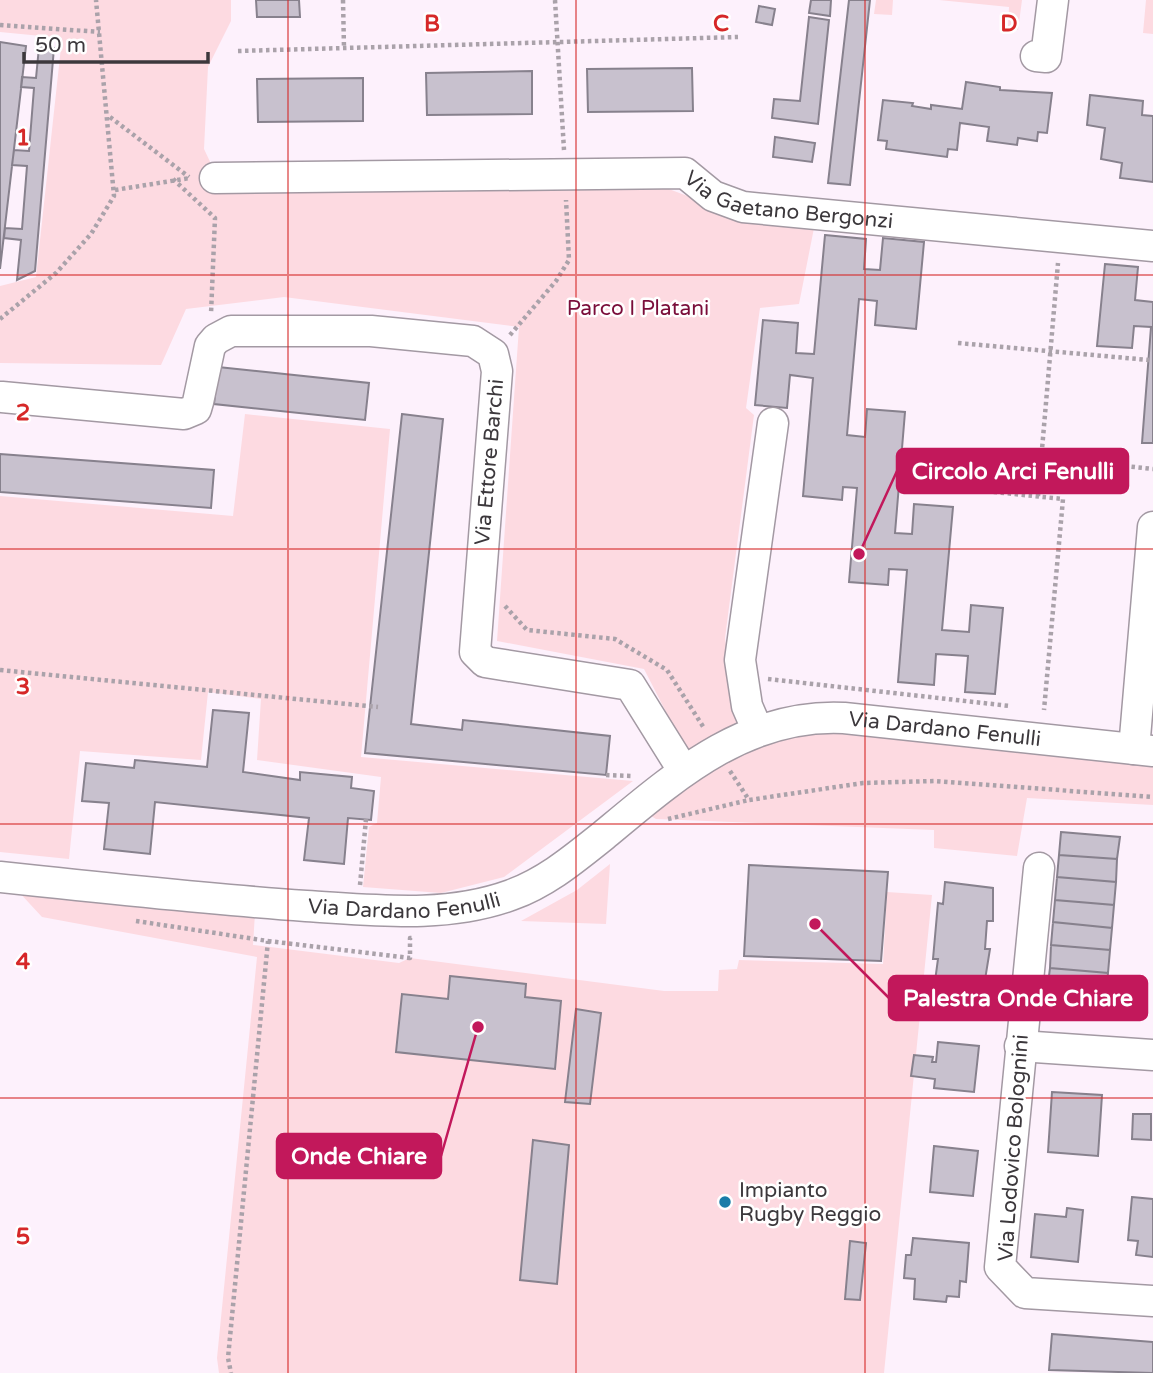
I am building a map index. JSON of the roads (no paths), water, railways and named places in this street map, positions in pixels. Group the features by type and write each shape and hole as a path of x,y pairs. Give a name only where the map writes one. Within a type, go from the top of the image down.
{"street":[{"path":"1036,56 1046,57 1053,0"},
{"name":"Via Gaetano Bergonzi","path":"202,178 685,173 713,196 743,207 1153,246"},
{"name":"Via Ettore Barchi","path":"2,397 184,414 195,409 198,402 210,346 216,339 231,331 371,331 473,341 493,354 497,371 475,652 485,662 630,685 683,770"},
{"path":"757,729 747,706 740,660 772,423"},
{"name":"Via Dardano Fenulli","path":"0,877 192,897 363,909 438,911 487,903 514,894 567,865 683,770 757,729 799,719 824,716 1143,750 1153,527"},
{"name":"Via Lodovico Bolognini","path":"1039,868 1000,1267 1024,1293 1153,1301"},
{"path":"1020,1046 1153,1055"}],"place":[{"name":"Circolo Arci Fenulli","path":"859,554"},
{"name":"Palestra Onde Chiare","path":"815,924"},
{"name":"Onde Chiare","path":"478,1027"},
{"name":"Impianto Rugby Reggio","path":"725,1202"}],"park label":[{"name":"Parco I Platani","path":"638,308"}]}
